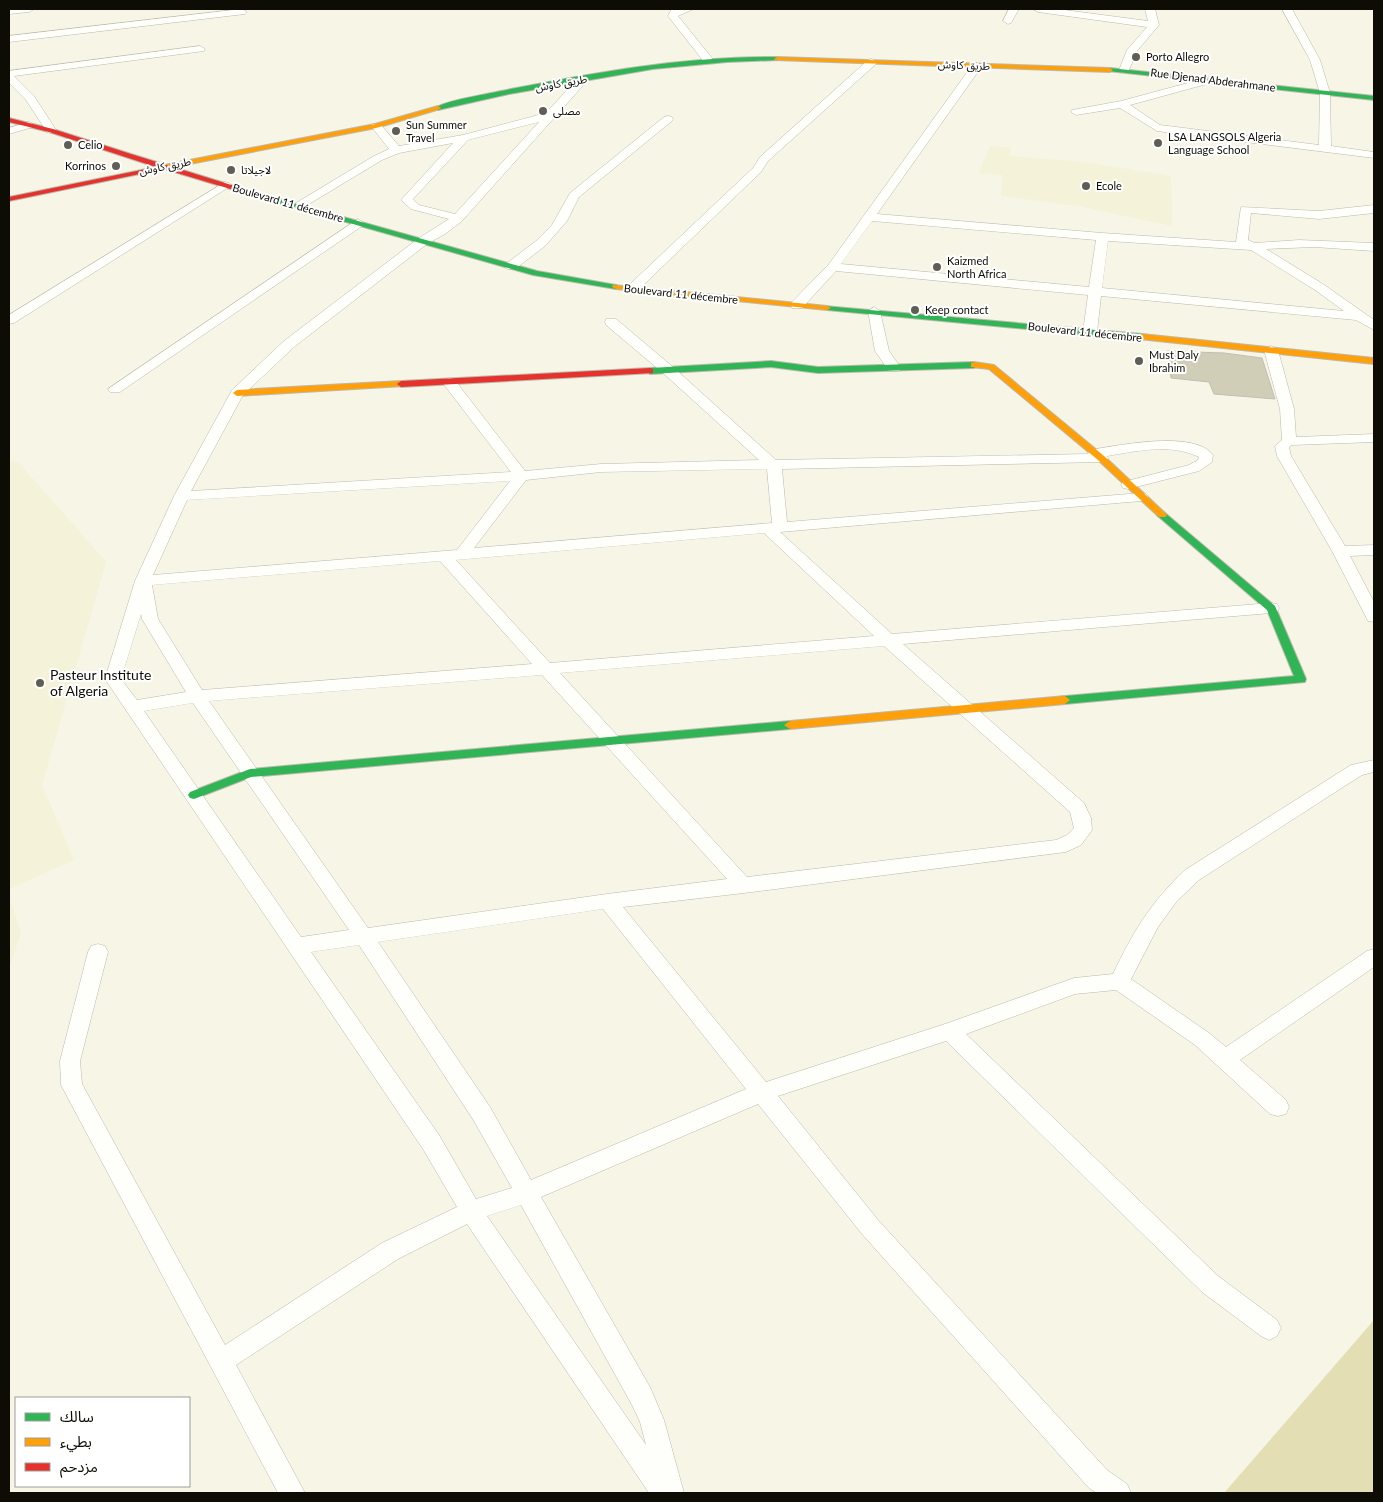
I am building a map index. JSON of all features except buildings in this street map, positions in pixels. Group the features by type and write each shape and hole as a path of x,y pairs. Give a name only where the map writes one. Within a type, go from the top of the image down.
{"street":[{"path":"9,11 30,9"},
{"path":"689,9 674,12 674,16 708,60"},
{"path":"1008,21 1014,9"},
{"path":"1038,9 1154,25"},
{"path":"1150,9 1154,25"},
{"path":"1286,9 1315,60 1325,93 1324,149"},
{"path":"9,39 242,12"},
{"path":"1124,70 1127,55 1154,25"},
{"path":"9,76 200,49"},
{"name":"طريق كاوش","path":"9,199 376,126 456,103 584,79 708,60 772,58 1124,70"},
{"path":"632,289 757,170 764,159 872,62"},
{"path":"797,305 833,268 977,66"},
{"name":"Rue Djenad Abderahmane","path":"1124,70 1374,98"},
{"path":"9,76 30,98 51,130"},
{"path":"584,79 548,116 458,218 441,231 423,241 289,344 237,393 181,496 143,581 114,679 431,1142 471,1211 664,1493"},
{"path":"1076,112 1122,104 1210,80"},
{"path":"1122,104 1157,128 1374,155"},
{"path":"300,205 378,158 396,150 464,138 548,116"},
{"path":"511,266 550,236 568,213 574,195 668,119"},
{"name":"Boulevard 11 décembre","path":"9,120 51,130 163,167 358,223 511,266 586,283 1374,361"},
{"path":"9,131 29,125"},
{"path":"376,126 396,150"},
{"path":"458,218 415,206 407,200 464,138"},
{"path":"9,320 225,185"},
{"path":"1374,209 1319,215 1245,208 1242,242 1254,247 1320,287 1374,326"},
{"path":"871,217 1102,237 1254,247 1272,244 1311,243 1374,247"},
{"path":"115,390 358,223"},
{"path":"1090,332 1102,237"},
{"path":"833,268 1360,316"},
{"path":"874,312 882,351 894,368"},
{"path":"295,946 607,901 1059,847 1074,840 1083,830 1082,818 1078,808 889,641 774,528 774,466 668,370 611,322"},
{"path":"1271,350 1287,409 1289,442"},
{"path":"194,795 250,774 1301,679 1271,608 1141,497 1098,455 992,367 978,364 818,370 771,364 237,393"},
{"path":"449,382 521,476"},
{"path":"1374,438 1289,442 1282,446 1284,456 1340,551 1374,617"},
{"path":"181,496 521,476 601,468 774,466 1098,455 1169,445 1182,445 1197,449 1206,455 1205,462 1194,468 1128,485"},
{"path":"462,554 521,476"},
{"path":"143,581 1141,497"},
{"path":"1340,551 1374,550"},
{"path":"444,556 544,670 612,740 744,886"},
{"path":"143,581 150,619 196,696 364,937 482,1114 641,1396 652,1420 671,1493"},
{"path":"132,707 196,696 544,670 1271,608"},
{"path":"1119,982 1137,945 1151,922 1170,896 1192,875 1357,770 1374,766"},
{"path":"607,901 870,1227 1098,1479 1118,1493"},
{"path":"98,952 70,1061 72,1085 292,1493"},
{"path":"1224,1059 1374,957"},
{"path":"220,1362 390,1251 471,1211 526,1193 760,1093 950,1031 1074,986 1119,982 1141,995 1202,1038 1278,1106"},
{"path":"950,1031 1210,1284 1269,1328"}],"shaded area":[{"name":"Ecole","path":"990,146 1011,148 1009,156 1083,162 1171,176 1172,226 1078,206 1001,196 1002,175 979,173"},
{"name":"Pasteur Institute of Algeria","path":"9,461 19,463 106,562 42,785 74,860 9,889"},
{"path":"9,896 21,933 9,968"},
{"path":"1374,1320 1374,1493 1224,1493"}],"traffic: fast":[{"path":"438,108 509,92 653,67 727,60 777,59"},
{"path":"1110,70 1374,98"},
{"path":"250,192 536,273 616,287"},
{"path":"827,308 1142,337"},
{"path":"650,371 771,364 818,370 974,365"},
{"path":"1065,700 1301,679 1271,608 1162,515"},
{"path":"194,795 250,773 790,725"}],"traffic: slow":[{"path":"777,59 1110,70"},
{"path":"164,167 376,126 438,108"},
{"path":"616,287 827,308"},
{"path":"1142,337 1374,361"},
{"path":"974,365 991,367 1101,458 1162,515"},
{"path":"237,393 401,384"},
{"path":"790,725 1065,700"}],"traffic: jam":[{"path":"9,120 51,130 128,156 250,192"},
{"path":"9,199 164,167"},
{"path":"401,384 650,371"}],"place":[{"name":"Porto Allegro","path":"1136,57"},
{"name":"مصلى","path":"543,111"},
{"name":"Sun Summer Travel","path":"396,131"},
{"name":"LSA LANGSOLS Algeria Language School","path":"1158,143"},
{"name":"Celio","path":"68,145"},
{"name":"Korrinos","path":"116,166"},
{"name":"لاجيلاتا","path":"231,170"},
{"name":"Ecole","path":"1086,186"},
{"name":"Kaizmed North Africa","path":"937,267"},
{"name":"Keep contact","path":"915,310"},
{"name":"Must Daly Ibrahim","path":"1139,361"},
{"name":"Pasteur Institute of Algeria","path":"40,683"}]}
